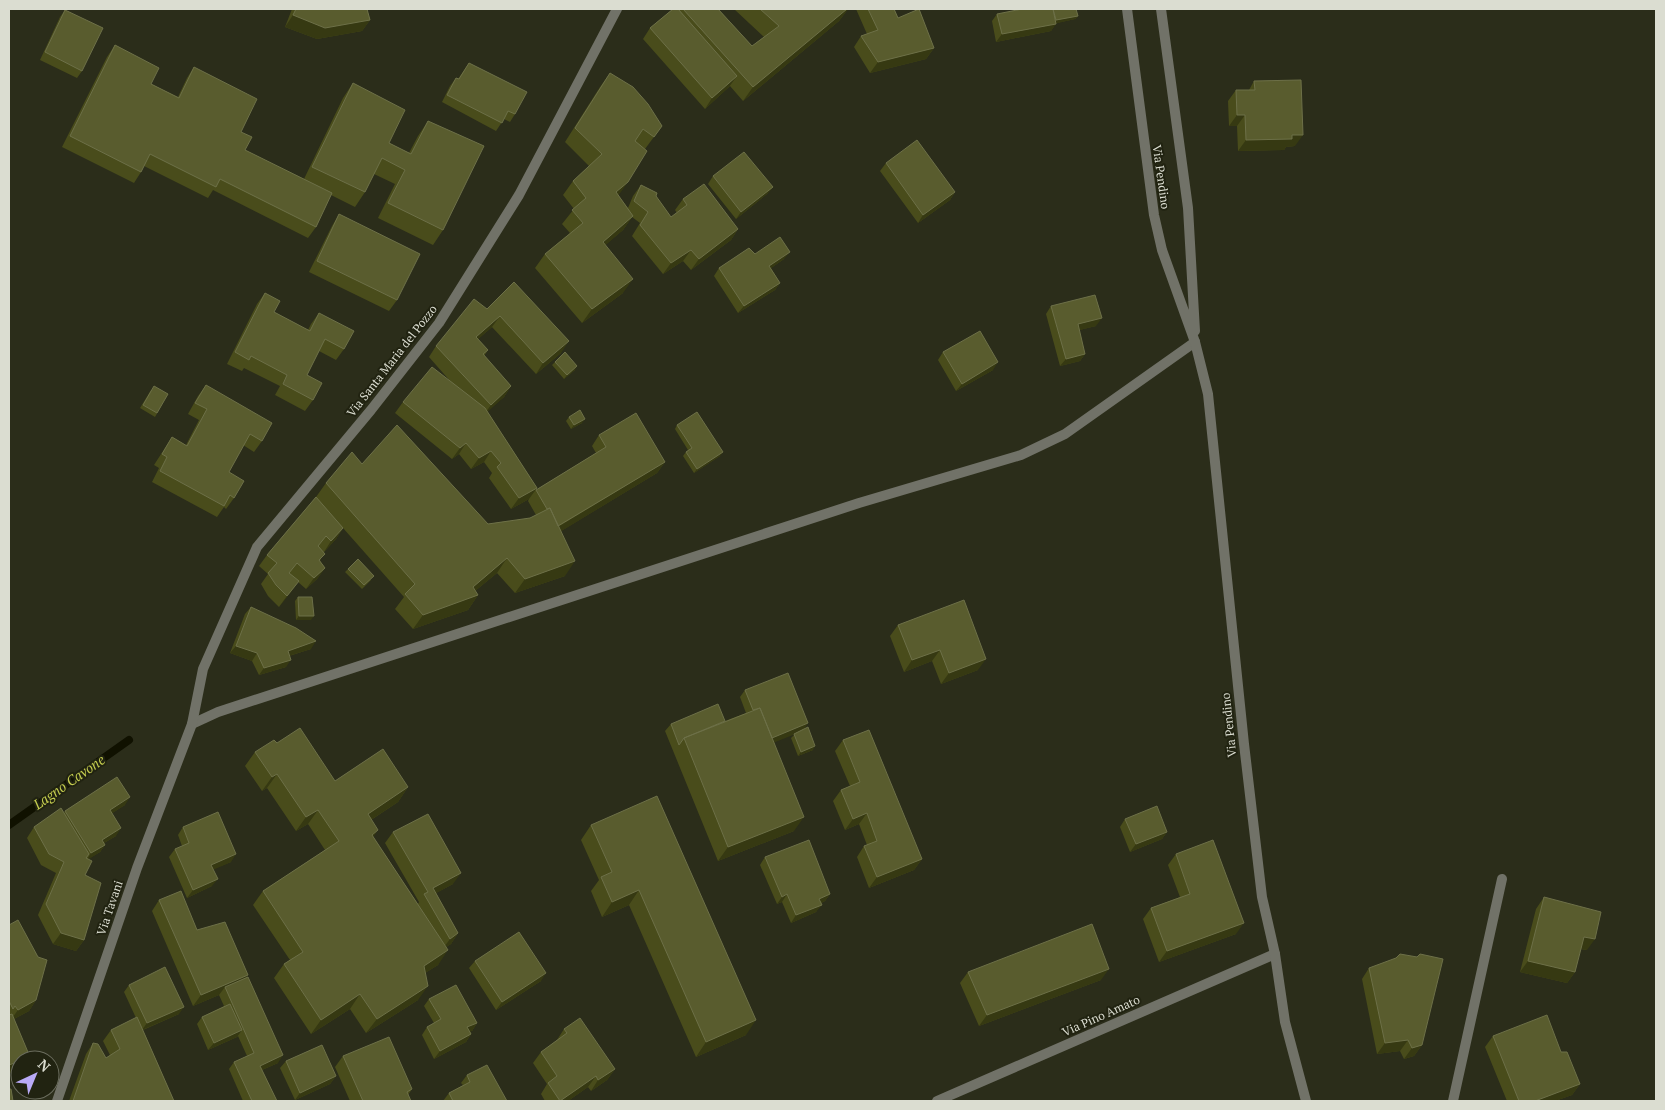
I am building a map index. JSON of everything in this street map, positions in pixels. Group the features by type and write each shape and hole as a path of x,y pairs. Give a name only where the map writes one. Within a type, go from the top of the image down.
{"street":[{"name":"Via Santa Maria del Pozzo","path":"192,724 203,669 257,547 371,410 439,323 519,195 617,9"},
{"name":"Via Pendino","path":"1127,9 1154,215 1162,250 1195,342 1208,394 1262,898 1275,954 1285,1022 1306,1101"},
{"name":"Via Pendino","path":"1161,9 1188,208 1195,342"},
{"path":"192,724 218,712 597,588 859,503 1021,455 1065,434 1195,342"},
{"name":"Via Tavani","path":"57,1101 137,868 192,724"},
{"path":"1453,1101 1502,879"},
{"name":"Via Pino Amato","path":"938,1101 1275,954"}],"building":[{"path":"296,9 367,9 370,20 325,28 293,15"},
{"path":"673,9 678,9 737,76 712,98 650,28"},
{"path":"683,9 718,9 752,46 779,26 760,9 847,9 753,87"},
{"path":"868,9 894,9 898,18 919,9 934,48 878,62 861,36 878,30"},
{"path":"1022,9 1053,9 1056,24 1002,34 997,14"},
{"path":"1053,9 1076,9 1078,16 1056,20"},
{"path":"65,10 103,28 82,71 45,52"},
{"path":"115,45 159,68 151,84 179,98 194,67 257,99 241,132 252,137 245,150 332,193 316,227 220,179 216,187 150,154 141,172 70,136"},
{"path":"469,63 527,92 515,114 508,111 502,123 447,95 456,78 459,79"},
{"path":"610,73 633,87 648,104 662,126 654,137 643,129 635,141 647,151 628,182 616,192 633,216 603,242 633,279 592,309 545,254 583,223 572,210 586,198 573,181 602,154 575,128"},
{"path":"1301,80 1303,135 1292,135 1292,139 1246,140 1245,115 1237,115 1236,90 1255,90 1254,81"},
{"path":"353,83 405,110 389,143 411,154 428,121 484,146 443,230 388,203 405,170 382,158 365,192 312,167"},
{"path":"917,140 955,192 923,215 886,163"},
{"path":"744,152 773,187 741,212 713,176"},
{"path":"704,184 738,229 699,259 691,250 671,263 640,225 648,212 634,201 641,185 657,193 656,196 671,217 687,205 683,199"},
{"path":"339,214 420,254 397,300 317,261"},
{"path":"780,237 790,252 769,266 780,283 744,306 719,268 749,248 755,254"},
{"path":"514,282 569,341 543,363 500,316 476,337 488,350 483,354 511,386 491,405 436,346 474,299 487,309"},
{"path":"265,293 280,301 274,312 310,331 319,313 354,331 344,349 325,339 307,375 322,383 313,400 283,384 287,375 251,356 249,360 235,352"},
{"path":"1095,295 1102,318 1078,324 1085,354 1066,359 1051,306"},
{"path":"980,331 998,362 962,384 943,352"},
{"path":"565,352 577,366 567,375 555,362"},
{"path":"432,367 485,408 537,488 519,498 497,467 501,463 491,451 479,458 466,443 460,448 403,402"},
{"path":"206,385 272,423 262,441 250,434 229,472 244,481 234,498 230,495 224,506 160,471 167,457 162,454 172,437 187,446 207,409 195,403"},
{"path":"154,386 168,394 157,413 143,405"},
{"path":"580,410 585,419 574,425 569,417"},
{"path":"697,412 723,452 697,469 686,452 692,448 677,425"},
{"path":"636,413 665,462 558,526 550,508 547,509 536,490 606,447 599,435"},
{"path":"397,425 488,524 530,518 550,508 575,561 525,579 507,558 473,587 478,595 423,615 405,594 415,584 326,483 352,452 362,464"},
{"path":"316,497 343,528 331,541 326,536 318,546 325,554 319,560 325,568 314,578 297,563 289,573 299,581 287,596 268,573 277,563 267,555"},
{"path":"358,559 374,576 364,585 348,569"},
{"path":"298,597 312,597 314,616 299,616"},
{"path":"964,600 986,659 949,673 940,650 912,660 898,625"},
{"path":"251,607 296,628 316,641 288,651 291,660 264,668 257,653 236,646"},
{"path":"788,673 808,723 772,738 760,708 753,710 745,690"},
{"path":"718,704 725,721 684,738 679,745 671,724"},
{"path":"760,708 804,817 728,847 684,738"},
{"path":"808,727 815,746 801,752 794,734"},
{"path":"300,728 335,781 383,749 408,787 368,814 378,830 372,835 448,950 424,966 428,986 377,1019 360,994 321,1020 284,964 303,952 263,891 339,841 318,810 306,817 277,774 272,777 255,752 274,740 277,743"},
{"path":"869,730 922,859 877,877 864,846 877,841 867,813 853,819 841,790 860,782 843,740"},
{"path":"117,777 130,797 110,810 121,828 102,840 105,845 91,853 65,811"},
{"path":"657,796 756,1020 706,1042 639,890 612,902 601,877 612,872 591,825"},
{"path":"1157,806 1167,832 1136,844 1125,819"},
{"path":"61,808 89,854 86,858 92,861 85,875 101,883 84,940 61,933 46,904 64,862 49,854 34,827"},
{"path":"218,812 236,854 211,865 218,879 193,890 175,849 189,843 183,827"},
{"path":"428,814 461,873 433,888 458,933 450,939 424,894 428,892 393,832"},
{"path":"809,840 830,894 819,899 822,905 796,915 787,894 782,897 765,857"},
{"path":"1213,840 1244,923 1167,951 1151,908 1190,894 1176,854"},
{"path":"181,891 197,930 225,922 248,975 201,995 159,900"},
{"path":"1544,897 1601,912 1595,939 1584,937 1575,972 1528,961"},
{"path":"18,920 38,957 47,960 36,1000 18,1010 15,1006 13,1009 9,1001 9,925"},
{"path":"1092,924 1109,969 987,1015 968,972"},
{"path":"519,932 546,973 502,1002 475,961"},
{"path":"1400,954 1417,957 1420,954 1443,959 1422,1045 1412,1048 1408,1040 1385,1043 1369,968 1396,958"},
{"path":"165,967 184,1007 147,1023 129,985"},
{"path":"248,977 283,1055 260,1066 277,1101 252,1101 234,1062 254,1053 225,987"},
{"path":"456,985 477,1023 467,1027 471,1034 440,1051 427,1027 441,1019 429,999"},
{"path":"230,1004 242,1030 214,1043 202,1017"},
{"path":"12,1014 27,1050 10,1050 9,1065 9,1015"},
{"path":"1547,1015 1561,1052 1567,1052 1580,1084 1535,1101 1519,1101 1493,1036"},
{"path":"137,1017 174,1101 73,1101 93,1043 98,1044 106,1058 120,1049 111,1030"},
{"path":"580,1018 615,1069 598,1080 596,1076 560,1101 548,1083 557,1076 541,1052 567,1033 564,1029"},
{"path":"389,1037 412,1089 407,1092 411,1101 363,1101 343,1056"},
{"path":"322,1045 336,1076 300,1093 286,1061"},
{"path":"487,1065 507,1101 453,1101 449,1093 470,1082 467,1075"}],"waterway":[{"name":"Lagno Cavone","path":"9,825 129,740"}]}
